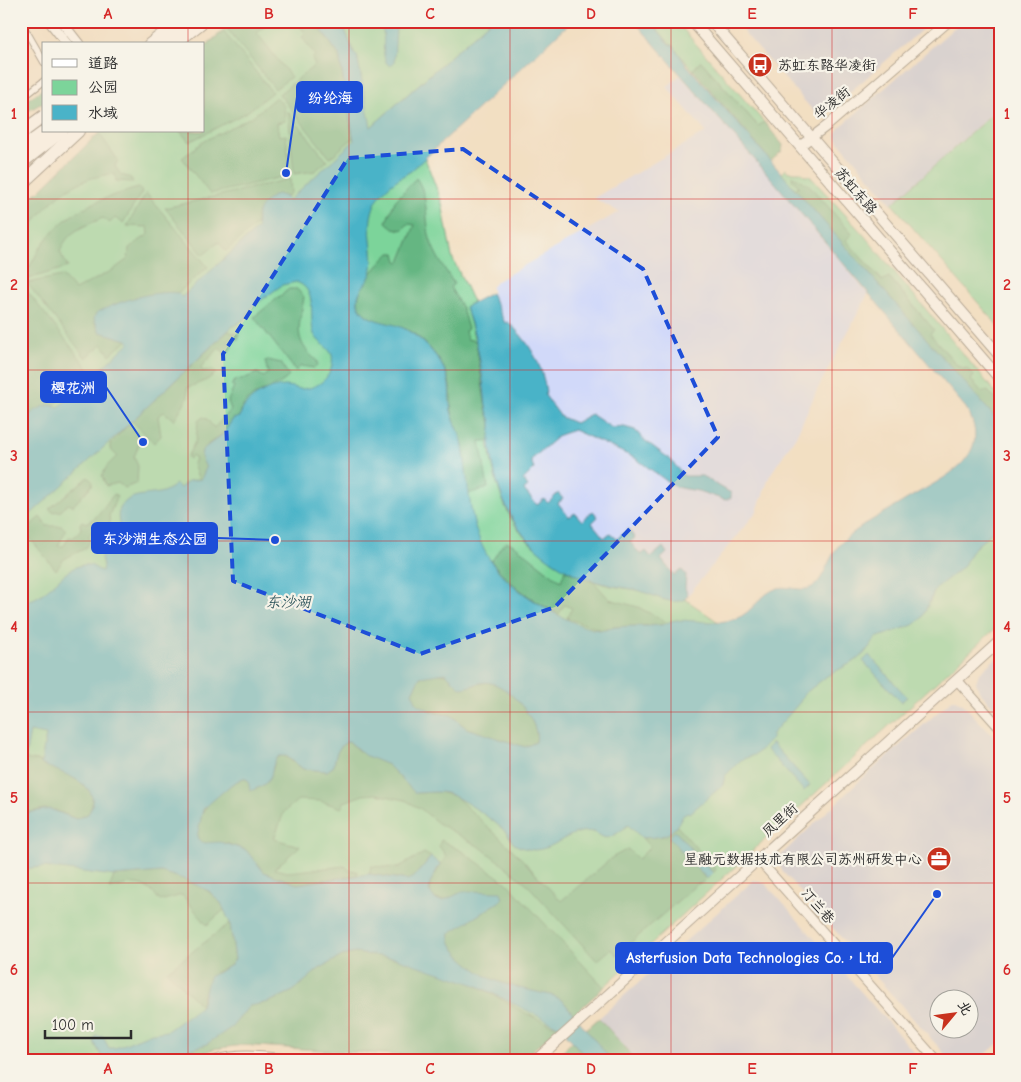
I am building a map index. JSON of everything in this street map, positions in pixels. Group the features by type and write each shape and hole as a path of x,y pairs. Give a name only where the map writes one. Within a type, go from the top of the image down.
{"highway":[{"path":"161,42 187,21"},
{"path":"177,42 203,21"},
{"path":"21,133 42,117"},
{"path":"21,150 45,132"},
{"path":"21,163 61,132"},
{"path":"21,184 77,132"}],"main road":[{"path":"152,42 178,21"},
{"path":"184,42 211,21"},
{"name":"苏虹东路","path":"692,21 1000,379"},
{"name":"苏虹东路","path":"711,21 1000,356"},
{"path":"21,127 42,122"},
{"path":"21,140 42,124"},
{"path":"21,171 69,132"},
{"name":"凤里街","path":"535,1061 1000,641"},
{"path":"214,1061 225,1057 249,1056 303,1061"}],"street":[{"path":"49,21 65,42"},
{"path":"61,21 77,42"},
{"name":"华凌街","path":"800,146 828,125 949,21"},
{"path":"21,22 42,59"},
{"path":"21,99 42,83"},
{"path":"957,680 1000,728"},
{"name":"汀兰巷","path":"758,859 936,1061"},
{"path":"994,1061 1000,1056"}],"highlighted area":[{"path":"463,149 643,269 718,437 555,607 420,654 233,581 223,354 348,158"}],"shaded area":[{"path":"734,21 932,21 827,112 817,115"},
{"path":"962,21 1000,21 1000,106 892,204 839,142 836,136 838,129"},
{"path":"680,75 776,184 868,294 817,390 796,436 770,475 757,511 685,599 523,535 465,307 493,292 491,288 497,281 619,212 594,198 706,132 667,87"},
{"path":"1000,655 1000,714 979,691 976,682 979,673"},
{"path":"953,699 963,704 1000,744 1000,1042 978,1061 951,1061 932,1040 978,1040 978,990 928,990 928,1035 782,871 779,863 782,854 864,777"},
{"path":"754,880 766,884 922,1061 637,1061 599,1018"}],"green space":[{"path":"234,21 315,21 355,141 425,158 442,203 452,257 473,302 465,307 474,336 492,464 500,494 513,521 532,545 571,570 596,582 614,587 643,591 675,601 685,599 717,621 725,622 972,550 1000,525 1000,624 604,987 529,1053 508,1061 483,1061 242,1045 213,1049 186,1061 21,1061 21,204 38,192 100,132 205,132 205,46"},
{"path":"234,21 271,21 257,33 291,77 275,89 227,29"},
{"path":"296,21 315,21 339,55 353,138 330,158 279,94 315,65 312,59 315,55 302,37 306,34"},
{"path":"338,21 490,21 370,128 357,55 355,55 344,29"},
{"path":"676,21 764,122 759,127 701,61 693,70 651,22"},
{"path":"224,32 272,92 247,112 189,142 181,132 205,132 205,46"},
{"path":"701,61 758,126 764,122 783,145 782,151 771,161 693,70"},
{"path":"42,89 42,103 21,115 21,104"},
{"path":"276,97 284,106 285,121 277,123 279,136 286,135 290,175 210,194 182,158 204,141 253,116"},
{"path":"1000,107 1000,328 892,204"},
{"path":"288,111 327,161 315,171 294,174"},
{"path":"99,133 118,160 115,166 121,175 131,178 133,182 116,181 115,174 100,176 85,180 60,195 39,216 23,242 28,244 26,257 21,268 21,204 38,192"},
{"path":"785,169 789,172 801,172 806,176 809,175 863,234 1000,398 1000,404 985,391 982,393 970,380 967,368 964,369 957,365 929,334 934,330 889,277 883,281 845,240 852,234 793,176 792,178 799,186 795,189 781,174"},
{"path":"793,176 809,185 852,234 846,240 882,281 889,277 934,330 930,334 957,365 964,369 967,368 974,376 971,380 982,392 988,391 1000,404 1000,423 795,189 799,186 792,180"},
{"path":"416,178 423,192 428,232 432,245 454,284 450,287 462,308 468,329 465,331 467,339 476,341 486,409 491,423 490,441 480,441 488,488 467,494 463,445 453,416 451,389 445,370 435,354 415,334 402,327 380,322 367,316 362,311 358,299 360,292 374,270 390,253 395,253 397,261 400,262 415,225 408,224 402,230 393,228 386,222 395,201"},
{"path":"290,179 291,193 286,197 284,196 256,218 257,224 226,251 219,242 203,255 165,208"},
{"path":"139,188 142,192 123,223 115,218 110,223 103,218 77,230 67,239 60,252 68,267 25,280 28,270 43,244 53,231 65,221 92,204"},
{"path":"146,193 208,267 178,293 159,293 136,298 96,313 95,323 100,332 127,340 110,355 102,344 86,358 27,283 62,276 75,290 113,270 128,259 129,248 149,234 148,227 127,226"},
{"path":"23,286 91,372 54,405 39,409 21,424 21,374 25,346 21,346 21,287"},
{"path":"289,289 297,289 304,297 299,331 303,346 317,361 317,366 314,368 301,366 296,371 254,317"},
{"path":"228,331 239,335 238,339 231,338 228,342 232,346 227,354 225,355 223,350 219,348 201,367 202,371 212,370 216,373 207,380 187,388 188,397 174,420 164,412 158,416 161,436 154,443 132,421"},
{"path":"265,361 281,363 289,376 246,402 240,417 233,419 223,434 208,444 205,474 199,480 193,464 195,458 192,455 189,459 187,457 196,440 198,421 203,417 214,428 231,410 228,401 234,386 231,385 237,379 241,380 257,373 264,377 268,373"},
{"path":"129,424 141,439 134,457 138,466 137,483 125,488 118,483 106,486 102,476 107,466 117,456 110,449 110,444"},
{"path":"88,477 93,482 92,485 73,506 68,504 61,511 53,512 49,509"},
{"path":"114,494 117,496 109,516 110,524 104,525 100,523 89,535 90,541 86,548 64,559 56,570 24,531 40,517 47,526 62,526 66,530 58,546 64,546 69,537 73,538 81,529 80,524 82,521 86,523 96,517"},
{"path":"507,542 517,547 561,581 565,570 595,583 609,599 638,607 668,623 614,627 601,630 567,618 572,608 564,605 559,614 522,591 491,561 502,545"},
{"path":"448,674 452,681 464,683 489,682 507,691 529,716 534,725 536,742 525,747 466,728 451,715 440,714 419,705 412,697 412,692 420,677"},
{"path":"349,741 357,750 388,765 415,793 439,792 455,796 517,854 561,901 613,857 628,849 638,859 650,847 642,838 664,836 677,826 716,870 713,873 675,832 669,837 706,879 702,883 697,884 617,955 611,949 597,961 526,883 483,849 438,823 421,809 405,800 376,794 363,795 344,802 342,808 320,801 298,800 284,812 274,839 300,846 274,869 288,872 345,866 349,870 357,871 358,875 297,884 264,872 246,850 226,843 207,844 198,840 199,820 210,803 225,788 243,778 248,780 256,789 270,777 275,759 283,755 303,769 327,771 334,766 336,755 342,745"},
{"path":"21,758 42,762 42,764 79,781 92,795 92,804 88,814 76,819 55,810 44,809 21,814"},
{"path":"441,840 463,852 507,883 604,987 574,1015 563,1001 554,996 493,980 468,963 456,952 450,939 450,933 499,902 464,891 443,900 435,899 431,896 430,883 446,856 439,846"},
{"path":"424,853 431,857 411,880 369,874 371,866 397,868"},
{"path":"161,872 197,884 219,901 225,909 207,925 182,895 160,901 148,889 137,884 109,889 114,876"},
{"path":"230,923 235,959 230,966 215,972 202,997 201,1006 167,971"},
{"path":"355,953 402,960 448,974 477,986 549,1024 560,1027 529,1053 508,1061 242,1045 213,1049 186,1061 167,1061 182,1052 207,1044 238,1020 249,1006 269,1002 293,991 319,969 342,956"},
{"path":"599,1018 637,1061 612,1061 585,1030"},
{"path":"573,1041 589,1061 564,1061 558,1055"}],"water":[{"name":"东沙湖","path":"315,21 338,21 345,30 355,55 357,55 371,127 490,21 572,21 411,171 384,191 374,207 371,217 372,269 358,298 361,309 365,314 371,318 407,330 428,347 441,363 448,379 451,411 462,442 473,518 487,556 500,573 517,589 554,613 570,621 603,630 622,626 661,625 674,620 713,622 735,619 747,612 766,594 778,588 806,589 815,585 841,543 871,520 947,475 960,465 969,454 974,441 974,426 966,408 776,184 634,21 651,21 669,44 673,45 685,63 1000,423 1000,525 972,550 963,567 936,588 922,618 913,625 876,638 864,654 827,676 803,695 800,702 772,734 772,739 756,754 741,760 725,776 723,785 690,813 685,813 674,829 666,835 642,838 628,825 611,837 602,837 589,831 569,836 547,848 534,850 522,848 513,843 505,831 489,818 452,795 438,792 415,793 388,765 364,755 349,741 342,745 336,755 334,766 327,771 303,769 287,756 279,756 273,765 266,783 250,791 248,780 243,778 232,784 203,809 197,837 201,843 220,842 246,850 264,872 297,884 369,874 407,880 414,877 431,857 440,864 430,883 429,891 436,900 443,901 464,891 501,892 503,898 499,902 450,933 450,939 456,952 493,980 554,996 563,1001 612,1061 589,1061 560,1027 476,985 395,958 355,953 342,956 319,969 293,991 269,1002 249,1006 232,1027 207,1044 182,1052 167,1061 104,1061 94,1042 96,1036 103,1037 109,1048 115,1048 152,1033 167,1031 201,1006 209,977 230,966 235,959 230,923 221,903 209,891 183,879 161,872 114,876 44,867 21,869 21,814 50,809 76,819 88,814 92,804 91,795 87,788 79,781 41,764 46,735 30,732 25,759 21,758 21,601 39,596 71,570 79,566 90,565 102,571 101,557 119,538 118,514 126,501 136,496 163,492 176,484 180,488 188,481 201,479 206,468 201,457 202,450 223,434 233,419 240,417 245,405 250,400 264,392 279,387 287,386 300,389 320,384 325,380 331,369 332,355 314,334 308,291 296,282 282,285 252,307 246,318 232,327 21,523 21,424 38,409 48,406 59,407 129,343 127,340 100,332 94,319 96,313 115,304 147,295 178,293 182,297 258,228 258,212 267,200 277,194 289,200 354,141 339,55","holes":["445,673 461,688 487,682 507,691 529,716 534,725 536,742 525,747 466,728 451,715 436,713 417,704 412,692 420,677"]},
{"path":"378,21 391,21 396,27 394,63 390,66 384,57 383,32"},
{"path":"491,293 505,323 508,322 516,329 534,354 542,373 546,393 544,394 561,417 575,423 591,414 612,428 624,427 635,430 643,439 671,460 684,476 702,476 731,493 731,498 725,500 698,491 675,487 635,458 574,430 559,435 531,460 534,469 523,480 528,487 524,490 537,505 544,499 548,503 558,493 563,499 558,503 569,517 575,513 582,521 593,511 598,517 592,523 604,538 610,533 617,539 628,529 635,538 630,542 641,555 646,551 651,557 663,547 667,553 661,559 674,575 682,570 686,575 685,588 688,596 683,600 669,601 639,590 595,581 572,572 539,551 528,540 511,516 504,502 495,474 490,444 491,421 486,408 477,347 465,307"},
{"path":"869,655 907,697 901,702 863,661"},
{"path":"772,743 810,785 804,791 766,749"},
{"path":"675,831 713,873 707,879 669,837"}],"place":[{"name":"苏虹东路华凌街","path":"760,65"},
{"name":"纷纶海","path":"286,173"},
{"name":"樱花洲","path":"143,442"},
{"name":"东沙湖生态公园","path":"275,540"},
{"name":"星融元数据技术有限公司苏州研发中心","path":"939,859"},
{"name":"Asterfusion Data Technologies Co.，Ltd.","path":"937,894"}]}
